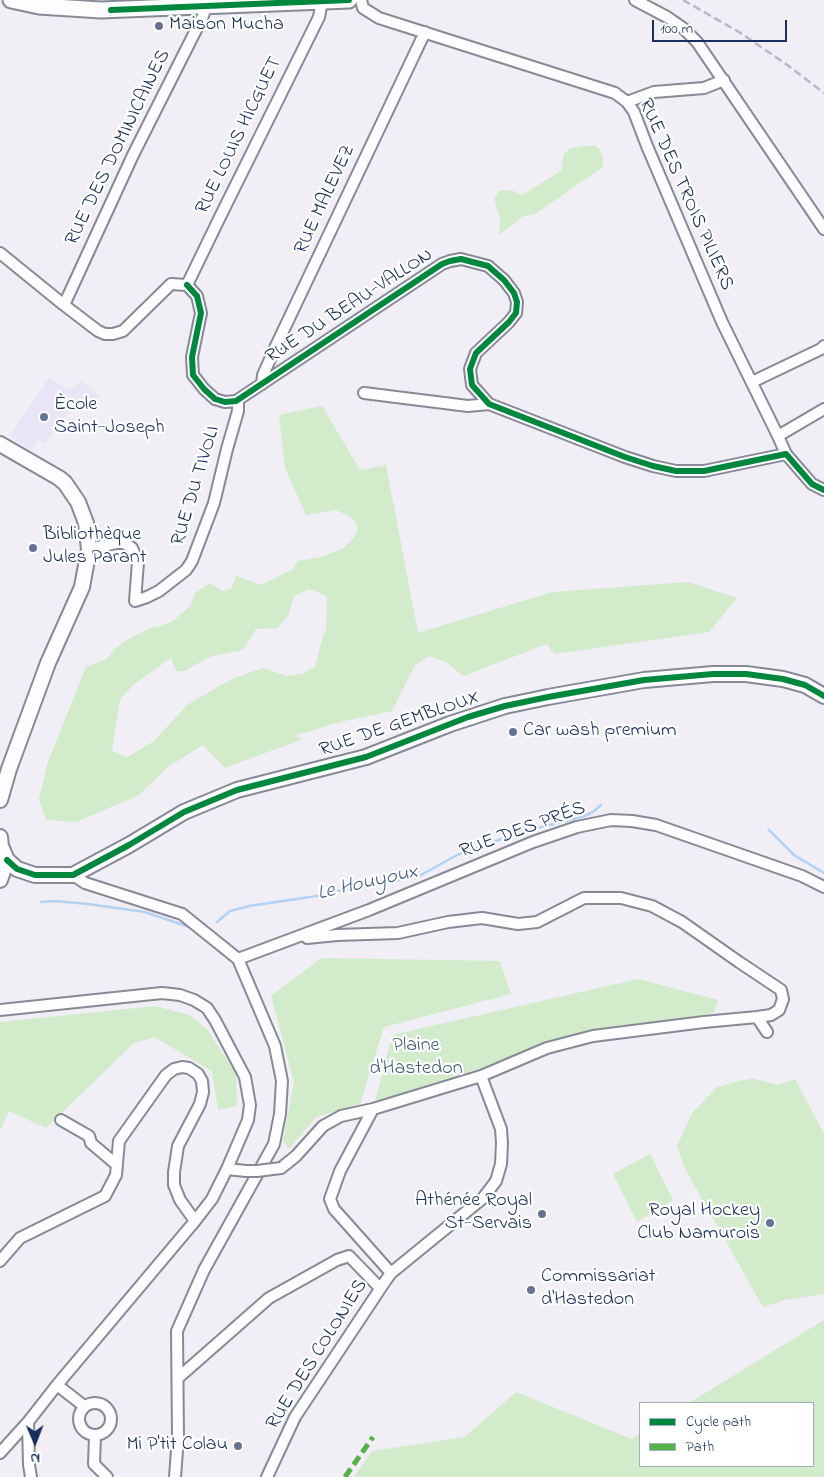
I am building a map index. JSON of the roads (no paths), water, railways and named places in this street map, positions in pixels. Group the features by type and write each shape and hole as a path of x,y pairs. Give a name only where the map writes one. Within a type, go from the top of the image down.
{"main road":[{"path":"10,0 39,6 101,10 349,0"},
{"path":"0,444 60,478 65,483 78,502 86,523 89,549 82,587 48,662 9,769 0,800"},
{"name":"RUE DE GEMBLOUX","path":"7,860 17,869 35,875 72,875 184,812 237,790 366,757 450,724 505,706 548,697 644,680 713,674 746,674 783,679 805,685 824,696"},
{"path":"0,837 7,860 0,880"}],"street":[{"name":"RUE DES TROIS PILIERS","path":"361,0 363,8 379,18 615,93 628,102 634,112 646,146 722,322 786,454"},
{"path":"635,0 683,28 698,42 824,229"},
{"name":"RUE LOUIS HICGUET","path":"188,285 319,16 322,1"},
{"name":"RUE DES DOMINICAINES","path":"64,305 133,155 203,16 206,6"},
{"name":"RUE MALEVEZ","path":"262,384 262,375 425,32"},
{"path":"628,102 654,92 704,88 724,80"},
{"path":"0,253 64,305 98,331 105,334 123,331 172,284 188,285 197,296 201,313 192,357 194,375 204,390 215,399 225,402 238,400"},
{"name":"RUE DU BEAU-VALLON","path":"238,400 442,264 461,259 488,266 504,280 514,293 517,302 516,313 510,322 476,353 470,369 472,385 489,404 625,458 676,470 704,471 786,454"},
{"path":"752,382 824,346"},
{"path":"364,393 468,406 489,404"},
{"name":"RUE DU TIVOLI","path":"89,549 116,543 124,543 132,548 138,562 134,601 160,591 186,570 192,561 214,503 238,411 238,400"},
{"path":"778,436 824,409"},
{"path":"786,454 812,484 824,490"},
{"name":"RUE DES PRÉS","path":"238,959 369,910 534,842 577,826 611,820 656,824 802,876 824,887"},
{"path":"72,875 84,883 182,914 238,959 275,1046 282,1081 280,1114 274,1144 204,1270 178,1331 178,1438 175,1477"},
{"path":"227,1169 257,1171 281,1168 296,1156 323,1126 341,1116 374,1109 481,1076 547,1048 593,1036 771,1015 779,1010 784,999 781,990 682,922 652,906 621,898 584,898 537,922 518,924 482,918 448,922 398,933 337,935 287,941"},
{"path":"0,1010 162,993 180,995 194,1000 206,1008 216,1020 245,1077 250,1105 248,1120 212,1199 28,1422 0,1453"},
{"path":"757,1017 768,1032"},
{"path":"0,1261 20,1238 105,1196 115,1180 119,1142 166,1075 174,1069 182,1067 189,1068 198,1074 202,1081 203,1092 200,1104 178,1146 174,1172 174,1186 180,1200 195,1221"},
{"name":"RUE DES COLONIES","path":"267,1477 295,1417 385,1280 482,1198 496,1181 501,1164 501,1129 481,1076"},
{"path":"374,1109 340,1171 330,1199 334,1210 385,1280"},
{"path":"61,1120 89,1136 91,1143 117,1165"},
{"path":"178,1378 269,1298 337,1260 349,1256 385,1280"},
{"path":"57,1386 84,1406"},
{"path":"91,1403 98,1403 104,1406 109,1412 110,1418 109,1425 104,1431 95,1435 85,1431 80,1426 79,1419 80,1412 84,1406 91,1403"},
{"path":"28,1422 31,1477"},
{"path":"95,1435 94,1464 107,1477"},
{"path":"10,1442 20,1442 24,1445 29,1456"}],"waterway":[{"name":"Le Houyoux","path":"217,922 230,911 249,906 317,896 421,875 457,855 521,832 582,817 593,812 601,805"},
{"name":"Le Houyoux","path":"769,830 794,855 824,873"},
{"name":"Le Houyoux","path":"41,902 55,901 88,904 145,912 189,927"}],"railway":[{"path":"683,0 739,32 824,93"}],"place":[{"name":"Maison Mucha","path":"159,26"},
{"name":"Ècole Saint-Joseph","path":"44,417"},
{"name":"Bibliothèque Jules Parant","path":"33,548"},
{"name":"Car wash premium","path":"513,732"},
{"name":"Athénée Royal St-Servais","path":"542,1214"},
{"name":"Royal Hockey Club Namurois","path":"770,1223"},
{"name":"Commissariat d'Hastedon","path":"531,1290"},
{"name":"Mi P'tit Colau","path":"238,1446"}],"park label":[{"name":"Plaine d'Hastedon","path":"416,1058"}]}
